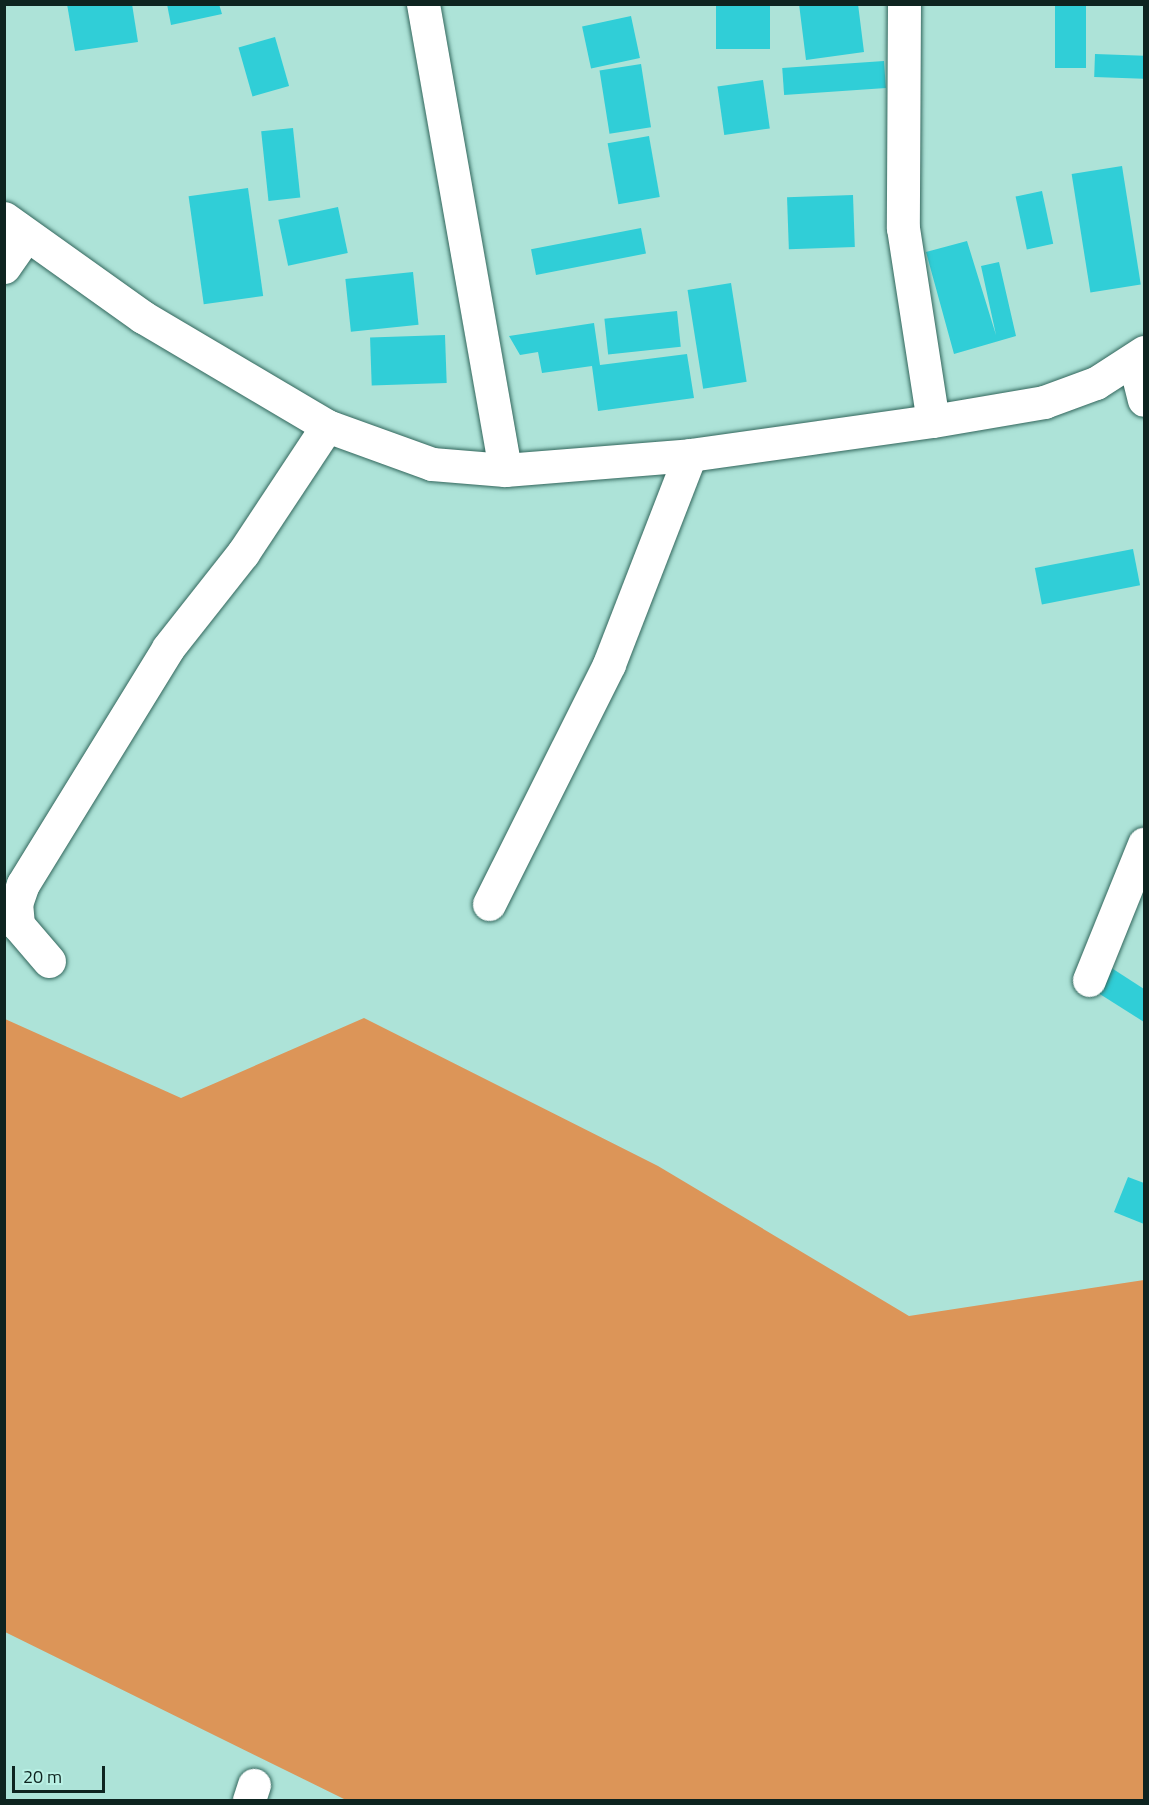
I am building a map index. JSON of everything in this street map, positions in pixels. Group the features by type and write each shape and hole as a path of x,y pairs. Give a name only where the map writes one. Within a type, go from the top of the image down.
{"street":[{"path":"423,4 505,470"},
{"path":"904,4 903,228 933,421"},
{"path":"4,267 15,227 143,317 327,426 432,464 505,470 690,455 933,421 1044,402 1096,383 1139,356 1144,400"},
{"path":"49,961 18,925 16,904 23,884 168,648 243,553 327,426"},
{"path":"489,904 609,664 690,455"},
{"path":"1089,980 1144,844"}],"shaded area":[{"path":"364,1018 658,1166 909,1316 1144,1280 1144,1800 346,1800 5,1632 5,1019 181,1098"}],"building":[{"path":"67,4 132,4 138,42 75,51"},
{"path":"167,4 219,4 222,14 171,25"},
{"path":"716,4 770,4 770,49 716,49"},
{"path":"799,4 858,4 864,52 806,60"},
{"path":"1055,4 1086,4 1086,68 1055,68"},
{"path":"631,16 640,58 591,68 582,26"},
{"path":"275,37 289,86 253,96 238,47"},
{"path":"1095,54 1144,56 1143,79 1094,77"},
{"path":"884,61 886,88 784,95 782,68"},
{"path":"641,64 651,127 610,134 600,71"},
{"path":"763,80 770,129 724,135 717,86"},
{"path":"293,128 300,198 268,201 261,131"},
{"path":"649,136 660,197 618,204 608,143"},
{"path":"1122,166 1141,285 1090,293 1072,174"},
{"path":"248,188 263,296 204,304 189,196"},
{"path":"1042,191 1053,244 1027,249 1016,197"},
{"path":"853,195 855,247 789,249 787,197"},
{"path":"338,207 348,253 288,266 278,220"},
{"path":"641,228 646,254 536,275 531,249"},
{"path":"967,241 996,335 981,266 999,262 1016,336 954,354 926,252"},
{"path":"413,272 419,325 351,332 345,279"},
{"path":"731,283 747,382 703,389 688,290"},
{"path":"677,311 681,347 608,354 604,319"},
{"path":"594,323 600,365 687,354 694,398 598,411 592,366 542,373 538,352 520,355 509,336"},
{"path":"445,335 447,383 372,386 370,338"},
{"path":"1133,549 1140,585 1042,604 1035,568"},
{"path":"1110,967 1144,989 1144,1022 1095,991"},
{"path":"1128,1177 1144,1183 1144,1224 1114,1212"}]}
